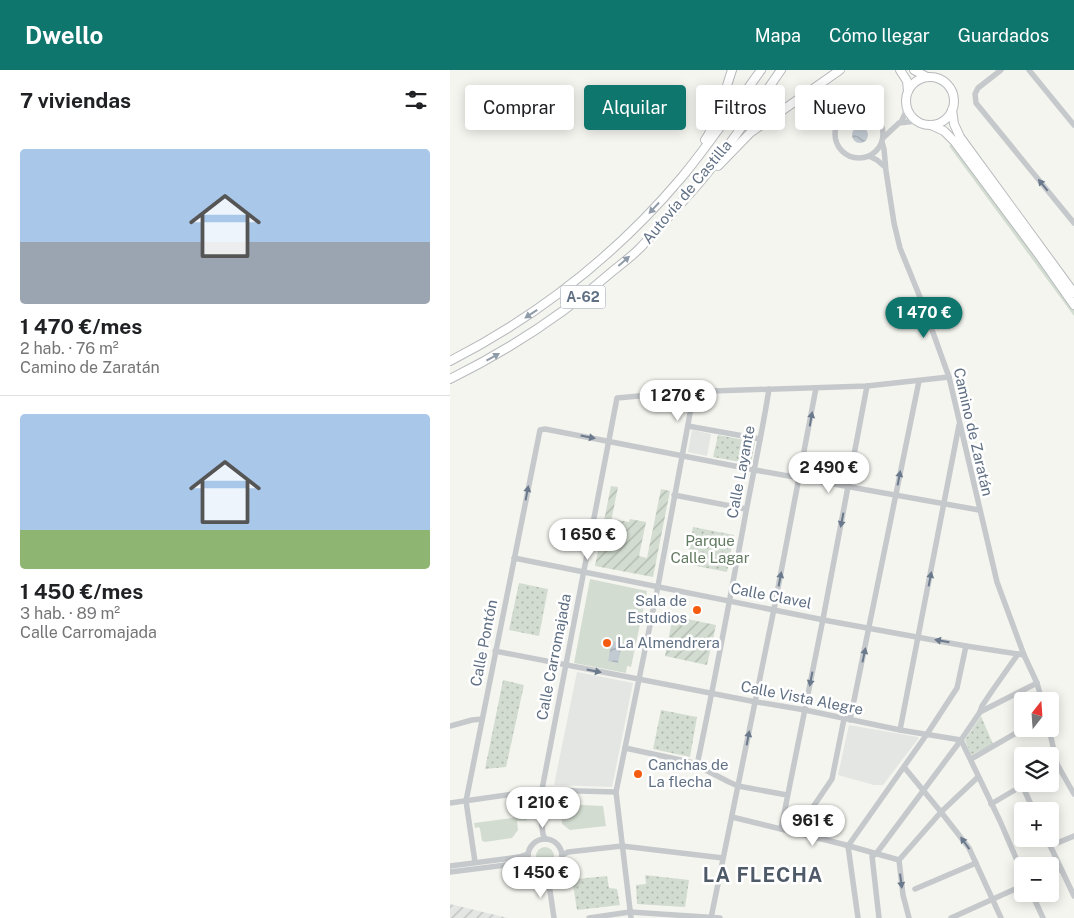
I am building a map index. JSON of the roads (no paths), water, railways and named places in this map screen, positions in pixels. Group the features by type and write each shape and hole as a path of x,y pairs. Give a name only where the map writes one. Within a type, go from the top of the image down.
{"highway":[{"path":"684,174 713,127 732,70"},
{"name":"Autovía de Castilla","path":"450,360 491,339 542,306 577,280 628,235 684,174 720,128 761,70"},
{"name":"Autovía de Castilla","path":"450,379 496,356 521,340 580,298 639,249 695,188 781,70"},
{"path":"695,188 750,133 840,70"},
{"path":"914,70 947,84 953,96 954,124 960,137 1074,293"},
{"path":"901,71 907,80 906,106 908,112 916,121 923,124 938,124 952,110"},
{"path":"908,91 916,82 928,77"},
{"path":"931,125 944,131 955,142 1074,305"}],"street":[{"path":"1001,70 978,88 975,94 976,103 1074,223"},
{"path":"1029,70 1074,125"},
{"path":"836,130 836,142 842,150 854,158 864,158 876,152 883,140 899,124 904,117 906,106"},
{"path":"884,123 899,124 916,121"},
{"path":"883,130 883,140"},
{"name":"Camino de Zaratán","path":"883,140 894,223 900,248 922,302 948,377 997,582 1021,654 1037,683 1040,692"},
{"path":"868,156 878,160 886,167"},
{"path":"630,915 616,792 658,586 694,392 867,386 948,377"},
{"path":"796,832 832,779 835,770 870,628 919,381"},
{"path":"781,829 849,487 867,386"},
{"path":"711,918 800,478 816,388"},
{"name":"Calle Layante","path":"697,765 730,601 769,389"},
{"name":"Calle Carromajada","path":"543,837 539,806 617,398 694,392"},
{"path":"900,730 960,423"},
{"path":"688,426 760,439"},
{"name":"Calle Pontón","path":"475,862 466,801 540,430 545,429 609,441"},
{"path":"609,441 755,470 980,510"},
{"path":"955,444 961,442 965,445"},
{"path":"674,495 746,509"},
{"name":"Calle Clavel","path":"514,558 870,628 1021,654"},
{"path":"858,918 848,846 957,688 966,646"},
{"name":"Calle Vista Alegre","path":"495,651 900,730 961,740"},
{"path":"879,918 872,856 876,854 961,740 992,691 1021,654"},
{"path":"980,712 1037,683"},
{"path":"450,726 482,719"},
{"path":"971,760 1014,734"},
{"path":"961,740 1015,857"},
{"path":"625,748 690,762 738,786 787,795"},
{"path":"904,767 969,848 1001,918"},
{"path":"1059,768 1074,794"},
{"path":"909,918 903,895 899,860 941,812 978,777"},
{"path":"450,803 542,790 616,792"},
{"path":"991,804 1014,791"},
{"path":"732,816 899,860"},
{"path":"1059,842 1074,836"},
{"path":"548,874 538,871 530,862 528,854 533,844 543,837 555,842 564,852"},
{"path":"564,852 622,846 723,858"},
{"path":"1050,847 1074,896"},
{"path":"548,874 560,865 564,852"},
{"path":"450,866 528,854"},
{"path":"450,872 530,862"},
{"path":"915,889 976,863"},
{"path":"548,874 554,918"},
{"path":"951,918 1014,889"},
{"path":"1036,902 1043,918"},
{"path":"589,918 630,915 720,918"}],"water":[{"path":"854,130 866,130 866,141 860,143 854,141 852,135"},
{"path":"612,641 622,644 618,663 608,661"}],"place":[{"name":"Sala de Estudios","path":"697,610"},
{"name":"La Almendrera","path":"607,643"},
{"name":"Canchas de La flecha","path":"638,774"}],"district":[{"name":"LA FLECHA","path":"763,875"}],"park label":[{"name":"Parque Calle Lagar","path":"710,550"}]}
